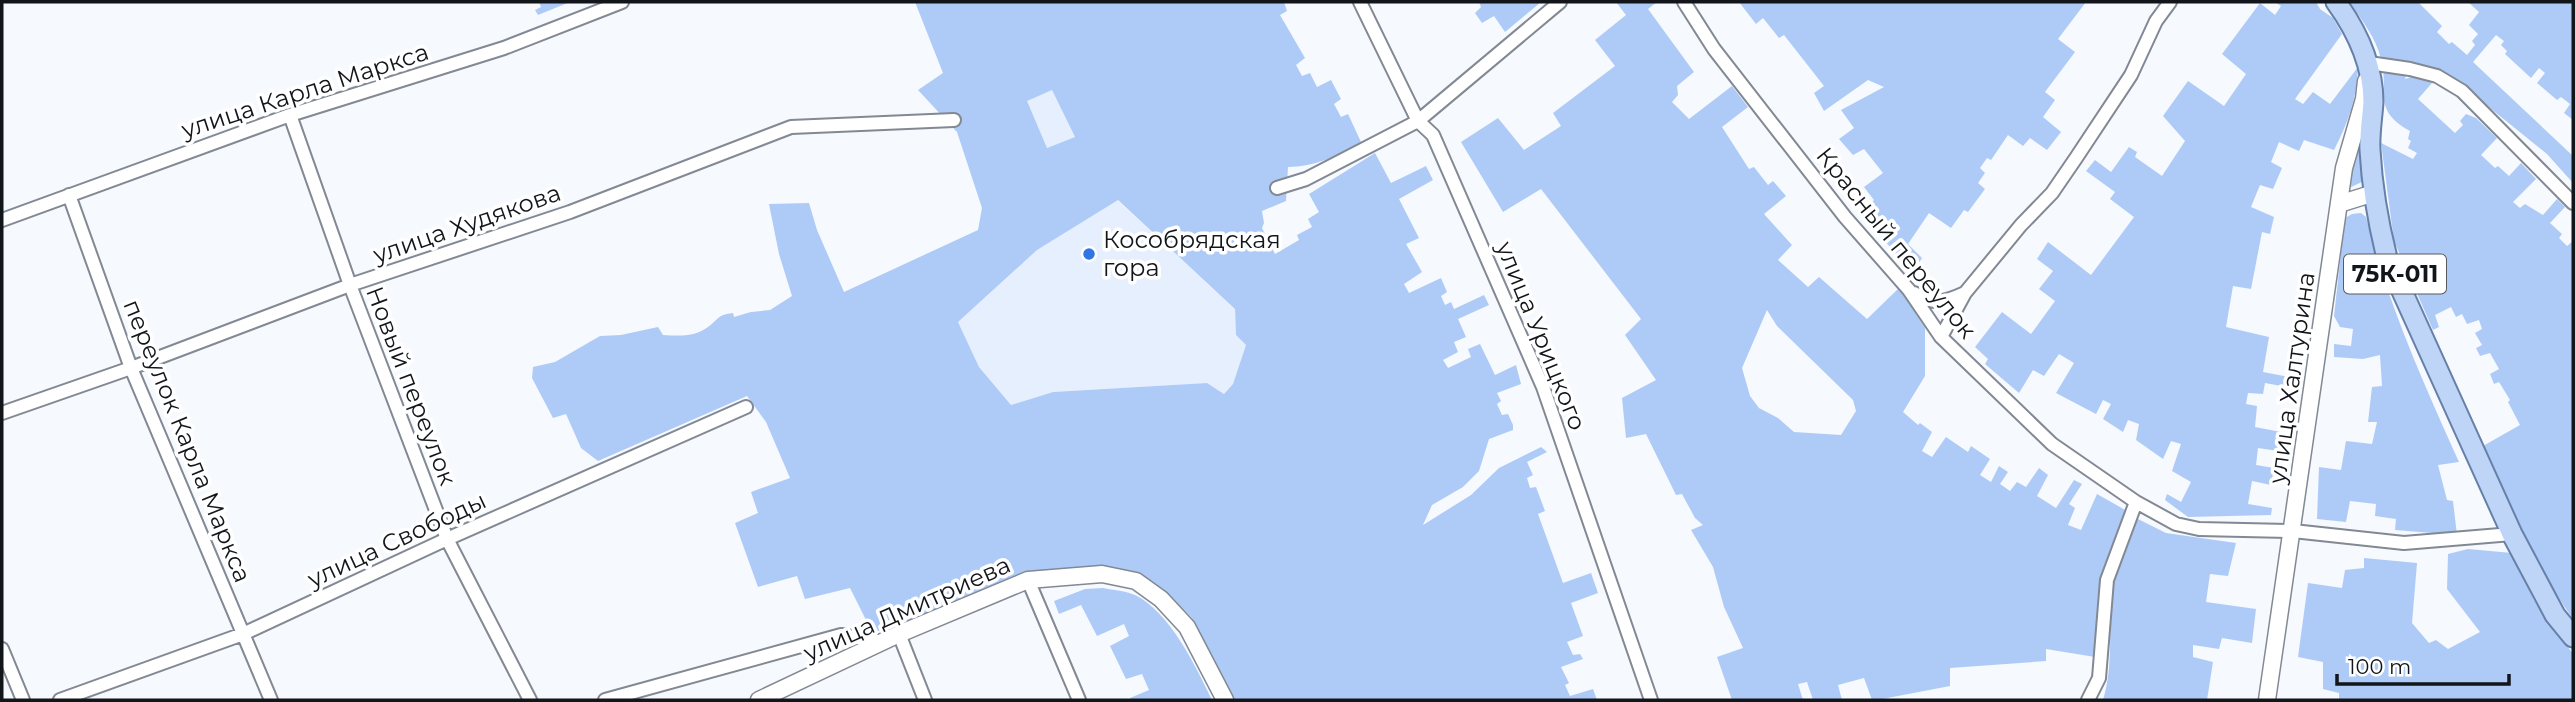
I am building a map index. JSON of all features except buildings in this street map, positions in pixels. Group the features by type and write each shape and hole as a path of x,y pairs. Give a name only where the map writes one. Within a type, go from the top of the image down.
{"main road":[{"name":"75К-011","path":"2336,2 2350,22 2369,64 2373,99 2370,147 2376,216 2387,258 2512,534 2555,615 2573,637"}],"street":[{"name":"улица Карла Маркса","path":"2,220 290,115 504,48 622,2"},
{"name":"улица Урицкого","path":"1360,2 1419,121 1433,135 1543,387 1651,700"},
{"path":"1277,188 1306,179 1419,121 1560,2"},
{"name":"Красный переулок","path":"1684,2 1714,49 1828,196 1909,290 1941,337 2052,444 2136,502 2176,524 2199,529 2293,531 2404,543 2512,534"},
{"path":"1941,337 1965,293 2058,184 2131,75 2156,21 2171,2"},
{"path":"2369,64 2410,69 2437,76 2462,91 2573,203"},
{"name":"улица Халтурина","path":"2267,700 2344,168 2364,99 2369,64"},
{"name":"Новый переулок","path":"290,115 350,285 447,539 530,700"},
{"name":"улица Худякова","path":"2,413 131,368 350,285 570,212 791,127 954,120"},
{"path":"2339,204 2374,193"},
{"name":"переулок Карла Маркса","path":"69,195 131,368 271,700"},
{"path":"1909,290 1929,301 1945,302 1965,293"},
{"name":"улица Свободы","path":"60,700 243,634 447,539 746,407"},
{"path":"2088,700 2099,678 2107,580 2136,502"},
{"name":"улица Дмитриева","path":"769,698 899,634 1028,580 1102,574 1136,581 1161,599 1187,627 1225,700"},
{"path":"1028,580 1079,700"},
{"path":"899,634 925,700"},
{"path":"605,700 841,635 883,642"},
{"path":"2,649 23,700"}],"shaded area":[{"path":"539,2 570,2 538,15 535,10 541,7"},
{"path":"915,2 1284,2 1287,11 1280,15 1305,58 1296,65 1302,76 1310,73 1317,87 1331,80 1341,99 1334,104 1341,117 1348,114 1361,142 1326,160 1288,167 1286,201 1262,211 1262,228 1275,254 1299,240 1297,235 1312,227 1308,219 1319,212 1309,194 1375,153 1391,183 1426,166 1433,180 1399,199 1419,238 1406,244 1422,272 1404,284 1409,293 1441,278 1447,292 1441,296 1445,305 1451,302 1454,309 1484,295 1489,305 1458,319 1466,337 1454,342 1458,352 1443,360 1448,368 1471,357 1468,349 1480,344 1495,375 1516,365 1521,384 1497,393 1501,401 1497,404 1502,415 1508,414 1513,430 1489,439 1479,471 1463,487 1432,505 1423,525 1471,495 1499,468 1541,447 1547,452 1527,462 1533,475 1527,478 1530,488 1536,487 1545,511 1538,514 1563,583 1591,573 1598,593 1571,603 1583,636 1567,642 1573,655 1580,654 1583,659 1561,667 1569,683 1565,685 1570,696 1593,689 1597,700 1235,700 1192,618 1163,589 1136,572 1108,567 1062,569 1004,581 890,629 872,632 850,588 805,599 797,576 758,587 735,523 758,513 751,492 790,478 766,422 747,396 598,461 581,448 566,414 553,418 532,378 533,367 555,362 600,336 621,335 658,327 663,335 692,334 703,330 724,315 733,313 734,317 770,310 792,296 779,254 769,204 809,203 817,230 844,292 978,230 982,208 957,132 918,90 943,73","holes":["1052,90 1075,137 1047,148 1027,101","1118,200 1235,309 1236,335 1246,345 1233,384 1224,394 1207,383 1053,392 1011,405 979,367 958,322 1037,250"]},
{"path":"1479,2 1541,2 1505,32 1494,16 1482,23 1475,13 1481,7"},
{"path":"1616,2 1657,2 1648,9 1694,72 1677,86 1678,95 1672,102 1689,119 1732,86 1748,107 1722,127 1749,169 1754,167 1768,185 1773,181 1786,196 1764,214 1792,245 1778,260 1808,287 1819,277 1867,319 1899,288 1925,328 1925,376 1903,412 1918,425 1920,423 1932,432 1922,451 1932,457 1946,437 1968,452 1971,446 1990,459 1980,475 1991,482 1999,466 2008,472 2000,484 2010,491 2017,482 2026,487 2039,468 2048,475 2037,496 2056,508 2074,480 2082,484 2069,504 2075,508 2068,525 2081,530 2097,494 2127,511 2103,578 2095,657 2046,649 2046,661 1950,668 1950,686 1877,700 1872,700 1864,678 1838,685 1842,700 1813,700 1807,682 1798,684 1803,700 1732,700 1717,657 1743,648 1724,607 1713,567 1691,530 1703,525 1695,518 1682,494 1676,495 1646,434 1626,438 1622,398 1656,380 1625,335 1641,319 1541,189 1503,212 1461,142 1498,118 1524,150 1561,126 1553,113 1615,66 1595,40 1626,15","holes":["1767,310 1777,326 1853,400 1856,411 1841,435 1794,432 1778,418 1759,408 1750,396 1742,368"]},
{"path":"1739,2 2086,2 2058,39 2075,52 2045,92 2055,100 2043,117 2061,132 2047,150 2030,138 2023,146 2008,135 1991,160 1987,158 1980,168 1985,173 1978,183 1985,189 1968,212 1964,210 1951,228 1929,213 1908,244 1922,258 1913,272 1860,214 1874,200 1864,187 1883,173 1864,149 1853,155 1839,139 1854,128 1841,110 1884,87 1868,80 1824,111 1814,93 1824,86 1784,35 1779,38 1763,18 1756,24"},
{"path":"2275,2 2316,2 2320,9 2333,18 2342,34 2295,99 2303,104 2313,92 2330,104 2358,67 2356,89 2334,150 2304,140 2299,151 2279,142 2271,162 2282,168 2273,189 2260,185 2251,207 2274,217 2270,234 2262,232 2251,289 2233,286 2226,327 2269,337 2263,372 2294,378 2292,388 2265,383 2263,394 2248,393 2246,404 2257,406 2255,427 2281,432 2278,451 2258,448 2256,465 2274,468 2271,485 2252,481 2248,504 2272,508 2271,515 2188,517 2165,500 2167,494 2181,502 2191,482 2172,471 2181,444 2171,441 2163,459 2136,440 2139,424 2128,420 2123,432 2103,419 2111,404 2103,400 2096,414 2056,393 2074,363 2059,354 2044,376 2033,370 2019,393 1985,364 1988,359 1975,347 2002,312 2031,334 2055,301 2039,289 2053,271 2037,259 2048,242 2091,275 2134,217 2110,199 2115,192 2086,171 2095,160 2111,172 2129,147 2137,152 2135,157 2162,176 2185,141 2163,116 2188,81 2224,106 2246,74 2222,54 2260,3 2275,15 2281,6"},
{"path":"2349,2 2418,2 2442,26 2437,32 2449,44 2452,42 2467,55 2475,45 2472,41 2478,34 2469,25 2479,12 2468,2 2573,2 2573,120 2564,113 2570,104 2561,97 2557,100 2537,83 2545,73 2539,68 2531,78 2505,54 2507,51 2501,45 2504,41 2496,35 2473,62 2573,156 2573,183 2547,154 2467,86 2429,67 2409,65 2405,79 2414,76 2432,83 2418,99 2455,133 2463,125 2460,121 2466,114 2476,118 2497,138 2481,155 2495,168 2498,166 2509,176 2521,163 2536,179 2513,202 2520,208 2525,204 2543,215 2557,199 2565,207 2550,223 2562,234 2559,238 2567,246 2573,241 2573,619 2535,557 2483,446 2520,425 2499,382 2494,384 2490,374 2499,369 2490,353 2480,356 2476,348 2482,345 2475,333 2482,329 2479,320 2467,324 2462,314 2456,317 2451,307 2435,315 2439,327 2433,330 2394,241 2381,143 2413,159 2417,153 2408,148 2411,141 2408,139 2410,131 2398,123 2386,108 2379,51 2368,29"},
{"path":"1052,90 1075,137 1047,148 1026,101"},
{"path":"2363,119 2364,181 2347,189"},
{"path":"1117,200 1235,309 1236,335 1246,345 1233,384 1224,394 1207,383 1053,392 1011,405 979,367 958,322 1037,250"},
{"path":"2361,213 2366,217 2384,280 2407,341 2459,462 2438,465 2447,500 2453,501 2457,535 2395,530 2396,519 2375,516 2376,504 2350,501 2346,522 2317,519 2319,467 2341,470 2346,441 2372,444 2377,422 2368,422 2372,387 2382,386 2380,355 2363,359 2334,357 2334,344 2351,346 2353,329 2340,327 2334,316 2345,218"},
{"path":"2136,518 2166,533 2236,543 2228,576 2210,574 2206,602 2256,609 2252,643 2222,638 2219,649 2193,645 2193,657 2213,662 2207,700 2103,700 2110,660 2112,591"},
{"path":"2468,549 2512,553 2534,600 2573,654 2573,700 2339,700 2339,693 2323,689 2323,662 2298,657 2308,583 2342,588 2345,570 2364,568 2364,558 2417,563 2412,623 2429,643 2436,640 2448,649 2480,632 2447,589 2448,554"},
{"path":"1103,588 1135,595 1160,614 1181,642 1212,700 1131,700 1130,698 1149,690 1142,674 1126,679 1110,646 1129,636 1124,624 1097,636 1081,605 1059,614 1054,601 1085,589"}],"place":[{"name":"Кособрядская гора","path":"1089,254"}]}
